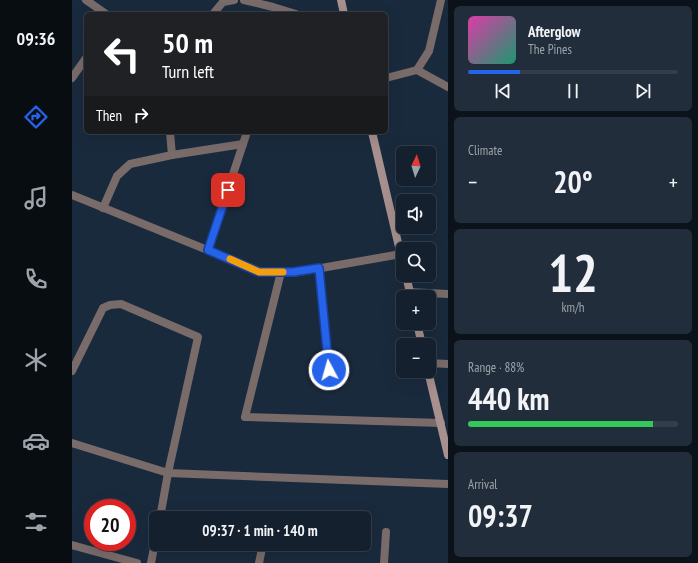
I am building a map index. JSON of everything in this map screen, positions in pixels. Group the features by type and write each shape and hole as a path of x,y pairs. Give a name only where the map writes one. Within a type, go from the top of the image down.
{"main road":[{"path":"341,0 344,12"},
{"path":"372,134 398,242"},
{"path":"430,378 448,455"}],"street":[{"path":"86,0 103,12"},
{"path":"215,12 223,2 234,0"},
{"path":"244,0 289,12"},
{"path":"388,77 417,70 429,51 441,0"},
{"path":"72,78 84,61"},
{"path":"417,70 448,88"},
{"path":"170,134 172,155"},
{"path":"208,250 246,134"},
{"path":"103,208 117,176 130,164 172,155 243,144"},
{"path":"72,195 259,272 293,272 396,255"},
{"path":"281,272 245,417 441,424"},
{"path":"436,294 448,294"},
{"path":"72,371 103,308 110,305 121,304 198,337 168,473 161,511"},
{"path":"436,363 448,364"},
{"path":"72,443 168,473 448,484"},
{"path":"384,563 386,532"},
{"path":"72,545 137,563"},
{"path":"151,563 153,551"},
{"path":"259,563 262,551"}],"lane":[{"path":"319,268 329,370"}],"slow traffic":[{"path":"230,259 259,272 283,272"}],"route":[{"path":"228,190 208,250 259,272 293,272 319,268 329,370"}]}
